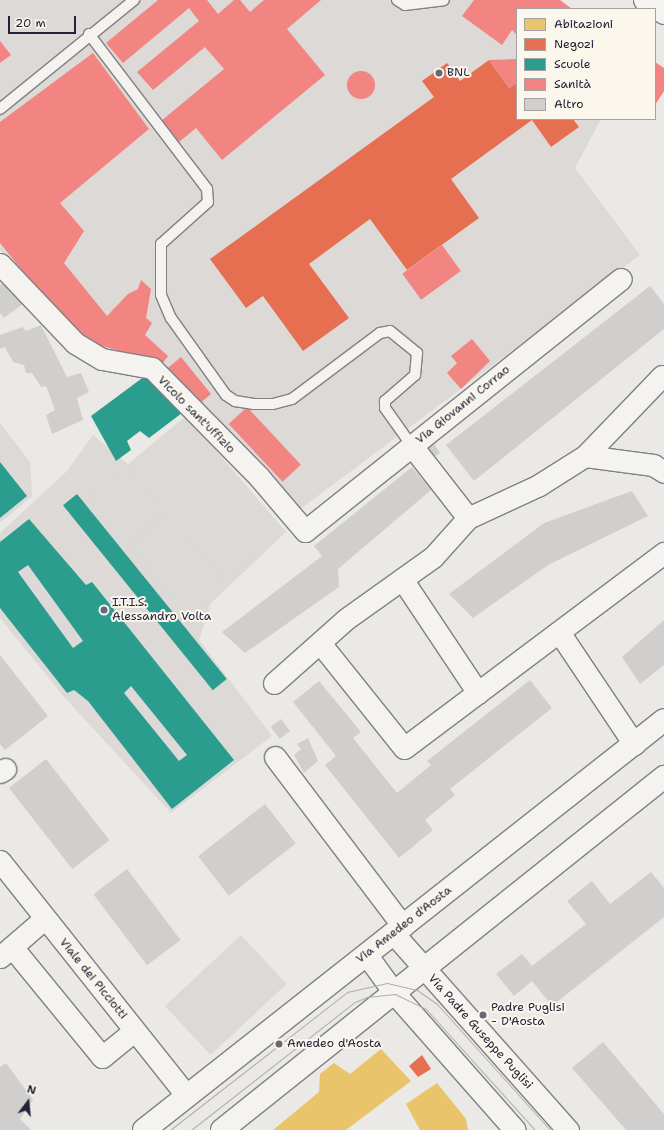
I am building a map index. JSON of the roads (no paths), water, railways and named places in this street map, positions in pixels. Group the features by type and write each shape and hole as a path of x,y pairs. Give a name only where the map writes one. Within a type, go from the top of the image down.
{"street":[{"path":"645,0 656,8"},
{"name":"Vicolo sant'uffizio","path":"0,264 75,343 102,359 152,368 259,477 305,531"},
{"name":"Via Giovanni Corrao","path":"305,531 621,279"},
{"path":"274,683 320,643 402,579 433,557 468,518 539,485 585,456 662,376"},
{"path":"412,446 468,518"},
{"path":"585,456 653,465 664,472"},
{"path":"320,643 404,748 664,553"},
{"path":"402,579 478,693"},
{"path":"559,632 634,744"},
{"name":"Via Amedeo d'Aosta","path":"144,1130 664,720"},
{"name":"Via Padre Guseppe Puglisi","path":"275,757 398,929 425,970 568,1130"},
{"path":"222,1130 395,994 664,777"},
{"name":"Viale dei Picciotti","path":"0,861 44,919 187,1096"},
{"path":"44,919 6,952 102,1057 134,1031"},
{"path":"366,954 395,994 515,1130"}],"lane":[{"path":"0,108 89,34 134,0"},
{"path":"397,0 405,5 444,0"},
{"path":"89,34 207,189 208,202 161,244 161,295 171,318 226,395 235,401 254,404 273,404 292,399 380,332 390,331 417,352 415,375 385,401 385,408 412,446"}],"tram line":[{"path":"170,1130 347,992 387,983 417,990 437,1004 550,1130"},
{"path":"191,1130 355,1002 367,997 395,994 426,1009 535,1130"}],"place":[{"name":"BNL","path":"439,73"},
{"name":"I.T.I.S. Alessandro Volta","path":"104,610"},
{"name":"Padre Puglisi - D'Aosta","path":"483,1015"},
{"name":"Amedeo d'Aosta","path":"279,1044"}]}
